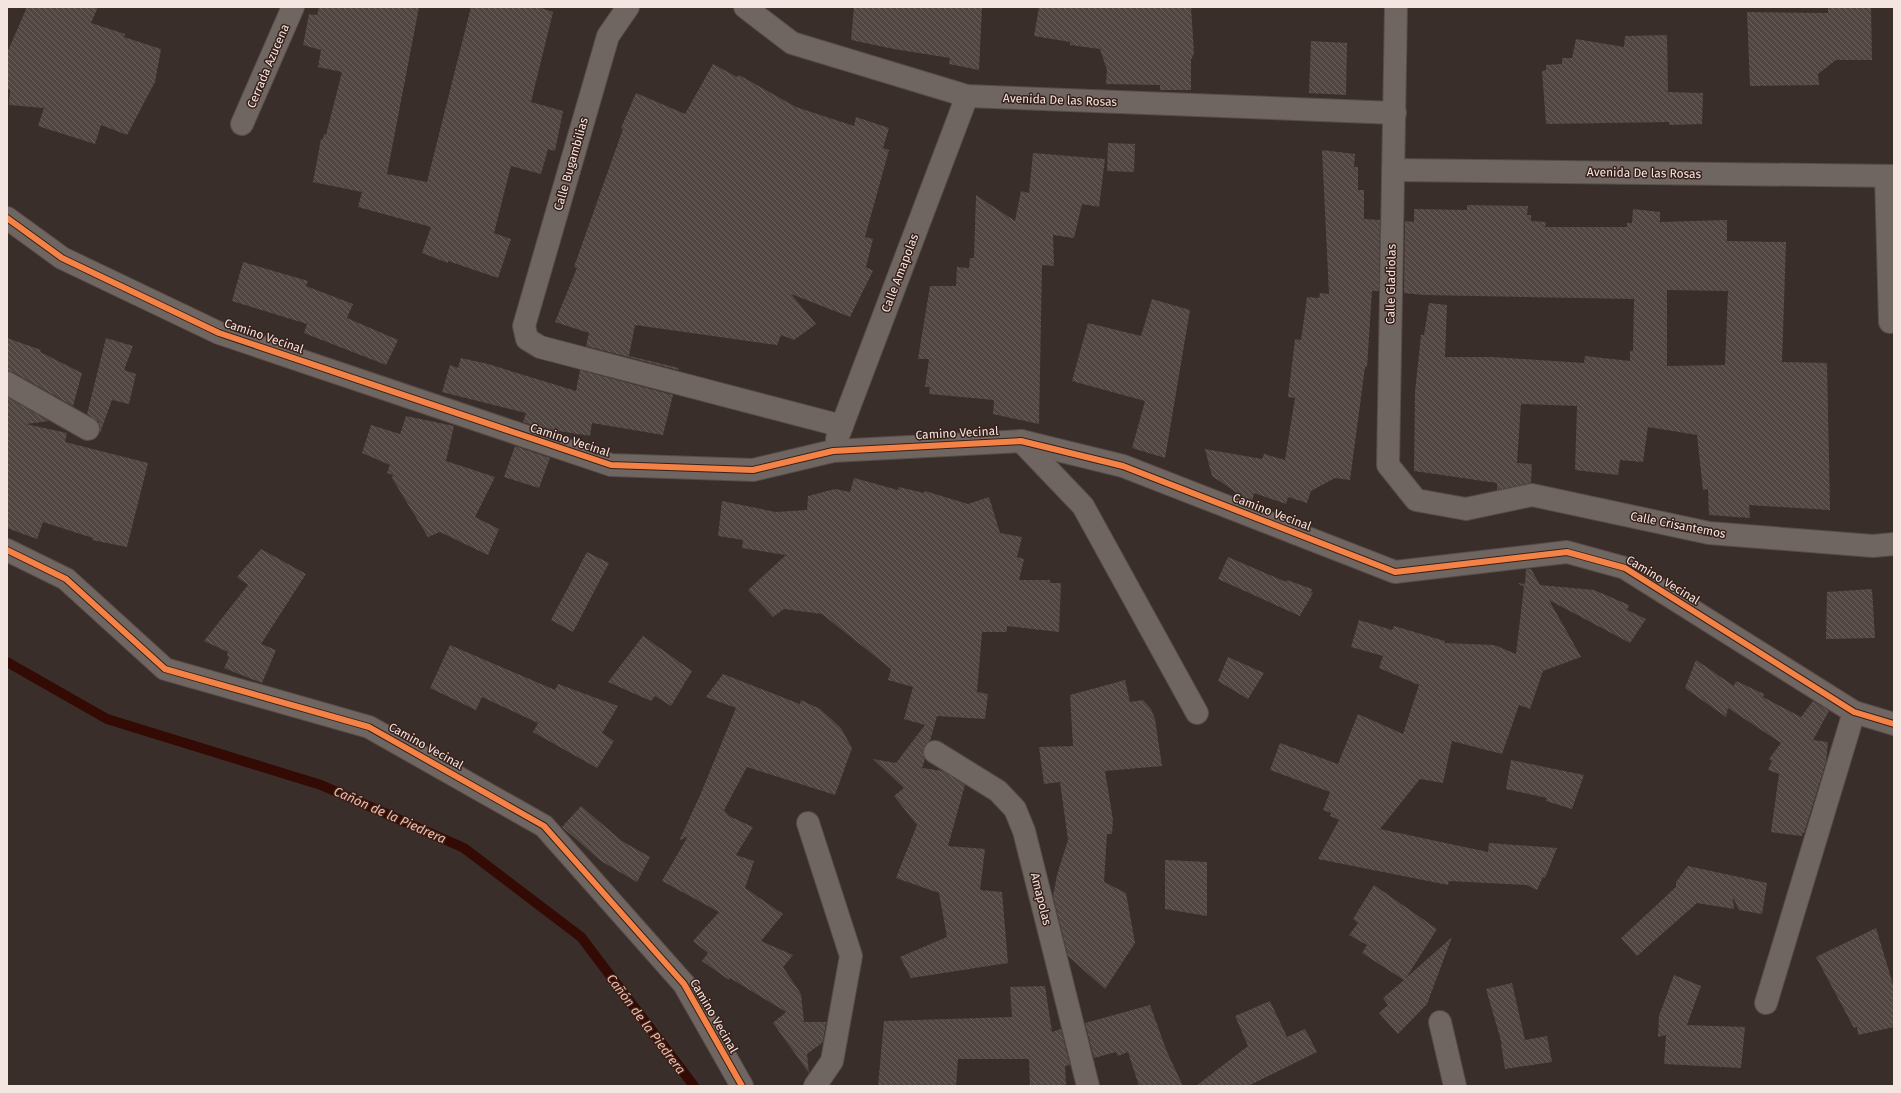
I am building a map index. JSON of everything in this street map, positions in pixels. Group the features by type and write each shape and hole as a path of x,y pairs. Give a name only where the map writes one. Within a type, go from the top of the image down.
{"street":[{"name":"Cerrada Azucena","path":"242,124 293,7"},
{"name":"Calle Bugambilias","path":"628,7 608,36 524,326 527,339 540,347 842,426"},
{"name":"Avenida De las Rosas","path":"745,7 792,43 967,96 1395,113"},
{"name":"Calle Gladiolas","path":"1396,7 1388,465 1416,500 1466,509"},
{"name":"Calle Amapolas","path":"833,451 967,96"},
{"name":"Avenida De las Rosas","path":"1393,170 1890,176"},
{"path":"1890,176 1890,322"},
{"name":"Camino Vecinal","path":"7,218 62,258 219,333 611,465 753,470 833,451 1021,441 1123,466 1395,572 1566,552 1625,568 1854,712 1894,724"},
{"path":"7,383 88,429"},
{"path":"1021,441 1083,506 1197,713"},
{"name":"Calle Crisantemos","path":"1466,509 1532,495 1709,533 1873,546 1894,544"},
{"name":"Camino Vecinal","path":"7,550 66,579 165,669 369,727 544,826 684,984 742,1086"},
{"path":"1766,1003 1854,712"},
{"name":"Amapolas","path":"935,752 998,791 1015,809 1024,831 1088,1086"},
{"path":"808,823 851,956 832,1061 815,1086"},
{"path":"1440,1022 1455,1086"}],"building":[{"path":"27,7 98,7 91,23 125,34 124,37 161,49 155,82 127,135 101,125 95,144 38,126 44,108 9,105 10,90 7,89 7,53"},
{"path":"319,7 419,7 387,174 427,182 471,7 538,7 553,12 531,102 563,111 555,151 548,149 541,174 511,166 494,233 511,239 498,278 448,261 448,263 422,253 431,227 358,207 362,192 313,182 321,139 323,139 324,134 326,135 342,72 318,67 321,50 303,45 309,14 317,15"},
{"path":"854,7 982,7 979,70 949,64 950,58 851,40"},
{"path":"1039,7 1191,7 1194,53 1191,60 1191,90 1160,90 1160,85 1106,84 1107,70 1100,49 1070,45 1070,42 1034,36"},
{"path":"1828,7 1871,7 1872,60 1836,60 1818,74 1819,85 1750,86 1747,12 1828,13"},
{"path":"1667,35 1668,92 1703,93 1702,124 1669,125 1669,122 1546,124 1542,71 1546,70 1546,65 1562,64 1562,58 1572,58 1576,39 1624,47 1625,36"},
{"path":"1311,41 1347,43 1346,95 1309,93"},
{"path":"713,64 737,77 739,75 796,107 854,126 856,117 889,128 883,148 889,150 865,237 873,239 866,267 873,271 850,317 791,294 816,324 794,340 781,335 777,345 635,325 629,356 679,368 678,370 586,346 589,333 555,322 577,268 574,267 623,129 621,128 636,93 685,114"},
{"path":"1108,143 1135,144 1134,172 1107,171"},
{"path":"1322,150 1355,154 1354,167 1358,167 1358,190 1364,190 1364,219 1380,220 1379,291 1372,291 1367,367 1365,367 1350,480 1335,478 1311,491 1307,503 1288,497 1286,504 1254,493 1252,503 1212,476 1205,449 1262,459 1264,454 1285,460 1295,398 1288,397 1295,339 1301,340 1307,297 1319,298 1320,293 1329,294"},
{"path":"1033,153 1105,159 1099,207 1082,204 1074,238 1053,235 1054,266 1042,265 1039,424 993,414 994,400 929,394 930,387 925,387 929,359 918,359 930,286 956,286 957,267 969,268 970,258 974,258 976,195 1015,221 1021,191 1029,193"},
{"path":"1467,205 1528,206 1527,215 1531,215 1531,221 1546,222 1545,227 1627,227 1627,223 1632,223 1633,209 1660,212 1660,222 1727,220 1727,241 1786,242 1782,362 1827,363 1830,510 1749,505 1750,518 1709,515 1708,489 1703,490 1697,435 1648,427 1643,462 1620,460 1618,475 1575,470 1577,406 1521,404 1517,463 1532,464 1531,483 1497,490 1497,483 1414,471 1415,392 1421,335 1424,335 1429,303 1447,305 1445,357 1492,357 1584,363 1585,356 1630,361 1630,351 1633,351 1634,299 1424,295 1404,293 1405,221 1414,222 1414,209 1467,210","holes":["1667,290 1728,291 1725,365 1667,366"]},
{"path":"243,262 308,281 306,286 353,304 347,318 398,340 386,365 304,333 307,324 232,301"},
{"path":"1152,299 1190,310 1165,458 1132,448 1145,401 1072,381 1088,323 1141,336"},
{"path":"7,338 41,350 40,352 82,373 73,406 13,372 7,371"},
{"path":"106,338 133,346 124,370 136,374 129,404 112,400 100,433 99,422 87,414"},
{"path":"461,358 488,364 576,391 580,370 673,395 663,435 592,423 590,436 559,431 558,434 523,422 526,413 442,392 450,365 458,368"},
{"path":"7,397 49,421 26,424 67,433 65,442 148,463 127,547 92,540 93,538 43,522 37,539 7,528"},
{"path":"406,416 454,426 446,461 495,477 475,517 499,529 488,555 440,532 428,537 392,478 393,475 387,473 390,465 362,453 371,425 400,434"},
{"path":"515,446 550,458 539,488 504,477"},
{"path":"854,478 898,490 899,487 924,493 925,491 968,504 989,497 1000,533 1022,537 1017,557 1024,559 1019,580 1050,580 1050,583 1061,583 1059,632 1007,626 1007,632 982,632 977,692 988,694 985,719 937,716 930,741 925,745 923,751 925,759 922,768 943,771 965,785 948,846 985,849 980,890 1002,892 1008,963 911,978 900,957 947,937 939,893 896,878 917,825 894,796 904,788 873,759 896,763 925,725 904,719 913,687 888,680 891,669 822,614 784,609 773,617 748,590 786,555 742,548 743,540 718,536 722,501 776,512 807,510 808,496 835,489 850,492"},
{"path":"261,549 306,574 261,644 276,650 262,683 224,668 229,657 227,656 228,652 204,641 248,585 237,577"},
{"path":"587,552 609,563 573,632 551,620"},
{"path":"1228,557 1286,582 1287,580 1312,589 1311,592 1313,593 1300,616 1218,579"},
{"path":"1526,569 1531,569 1540,585 1594,590 1629,605 1627,610 1646,619 1630,643 1549,600 1581,657 1543,671 1530,709 1519,705 1502,754 1452,741 1443,783 1420,779 1380,829 1488,852 1489,843 1557,848 1545,878 1543,877 1537,890 1527,885 1449,881 1448,885 1318,859 1339,820 1330,816 1331,813 1323,810 1330,792 1270,770 1280,743 1338,764 1358,714 1403,734 1419,685 1379,668 1383,656 1351,647 1359,620 1392,630 1394,626 1445,641 1445,643 1494,645 1516,654 1524,587 1518,583 1525,584"},
{"path":"1872,589 1875,638 1826,639 1827,592"},
{"path":"643,636 692,671 671,706 655,696 651,701 608,682"},
{"path":"450,645 555,690 558,684 618,706 602,733 614,741 597,768 533,732 538,723 482,697 476,710 430,688"},
{"path":"1228,657 1264,673 1248,699 1218,681"},
{"path":"1696,660 1734,686 1736,681 1764,694 1763,697 1801,717 1813,701 1829,711 1813,740 1828,742 1826,762 1802,836 1771,832 1779,774 1768,770 1772,761 1769,759 1781,743 1728,708 1726,717 1685,688"},
{"path":"723,674 800,704 801,700 820,709 841,728 852,748 835,795 747,767 724,810 729,816 753,827 736,855 754,861 745,888 783,914 761,941 793,955 783,967 801,994 804,1022 826,1022 823,1042 807,1054 809,1073 773,1023 786,1012 730,978 729,980 702,961 708,953 693,941 719,912 662,881 688,836 679,841 701,793 736,708 706,697"},
{"path":"1125,680 1130,702 1143,700 1151,709 1155,719 1162,766 1105,771 1113,820 1112,834 1107,834 1104,882 1126,893 1135,943 1105,989 1068,956 1053,896 1057,875 1068,840 1060,782 1044,784 1039,747 1073,746 1070,695"},
{"path":"1511,760 1584,775 1572,809 1546,801 1547,798 1506,789"},
{"path":"581,806 622,841 650,857 637,882 601,861 562,827"},
{"path":"1165,860 1207,862 1207,916 1165,909"},
{"path":"1688,866 1767,883 1762,914 1739,910 1733,897 1734,909 1697,903 1637,956 1621,938 1676,887 1676,882"},
{"path":"1374,885 1437,929 1406,978 1452,937 1427,1004 1398,1034 1379,1013 1388,1005 1383,998 1404,980 1362,953 1367,945 1349,935 1358,923 1353,919"},
{"path":"1876,928 1894,988 1894,1027 1858,1035 1857,1027 1854,1028 1816,957"},
{"path":"1674,975 1701,986 1687,1025 1745,1027 1741,1068 1664,1064 1666,1035 1658,1037 1659,1016"},
{"path":"1512,983 1525,1040 1547,1036 1552,1062 1505,1069 1502,1044 1486,989"},
{"path":"1045,986 1052,1032 1061,1029 1070,1065 1065,1066 1066,1086 1030,1086 1029,1059 958,1059 956,1086 878,1086 884,1021 1012,1017 1010,987"},
{"path":"1270,1001 1287,1037 1305,1029 1317,1052 1248,1086 1196,1086 1248,1046 1235,1016"},
{"path":"1150,1005 1167,1052 1183,1086 1139,1086 1128,1052 1118,1056 1116,1052 1094,1058 1085,1023"}],"waterway":[{"name":"Cañón de la Piedrera","path":"7,662 107,719 321,785 464,848 581,937 694,1086"}],"cycle path":[{"path":"7,218 62,258 219,333 611,465 753,470 833,451 1021,441 1123,466 1395,572 1567,552 1625,568 1854,712 1894,724"},
{"path":"7,550 66,579 165,669 369,727 544,826 684,984 742,1086"}]}
